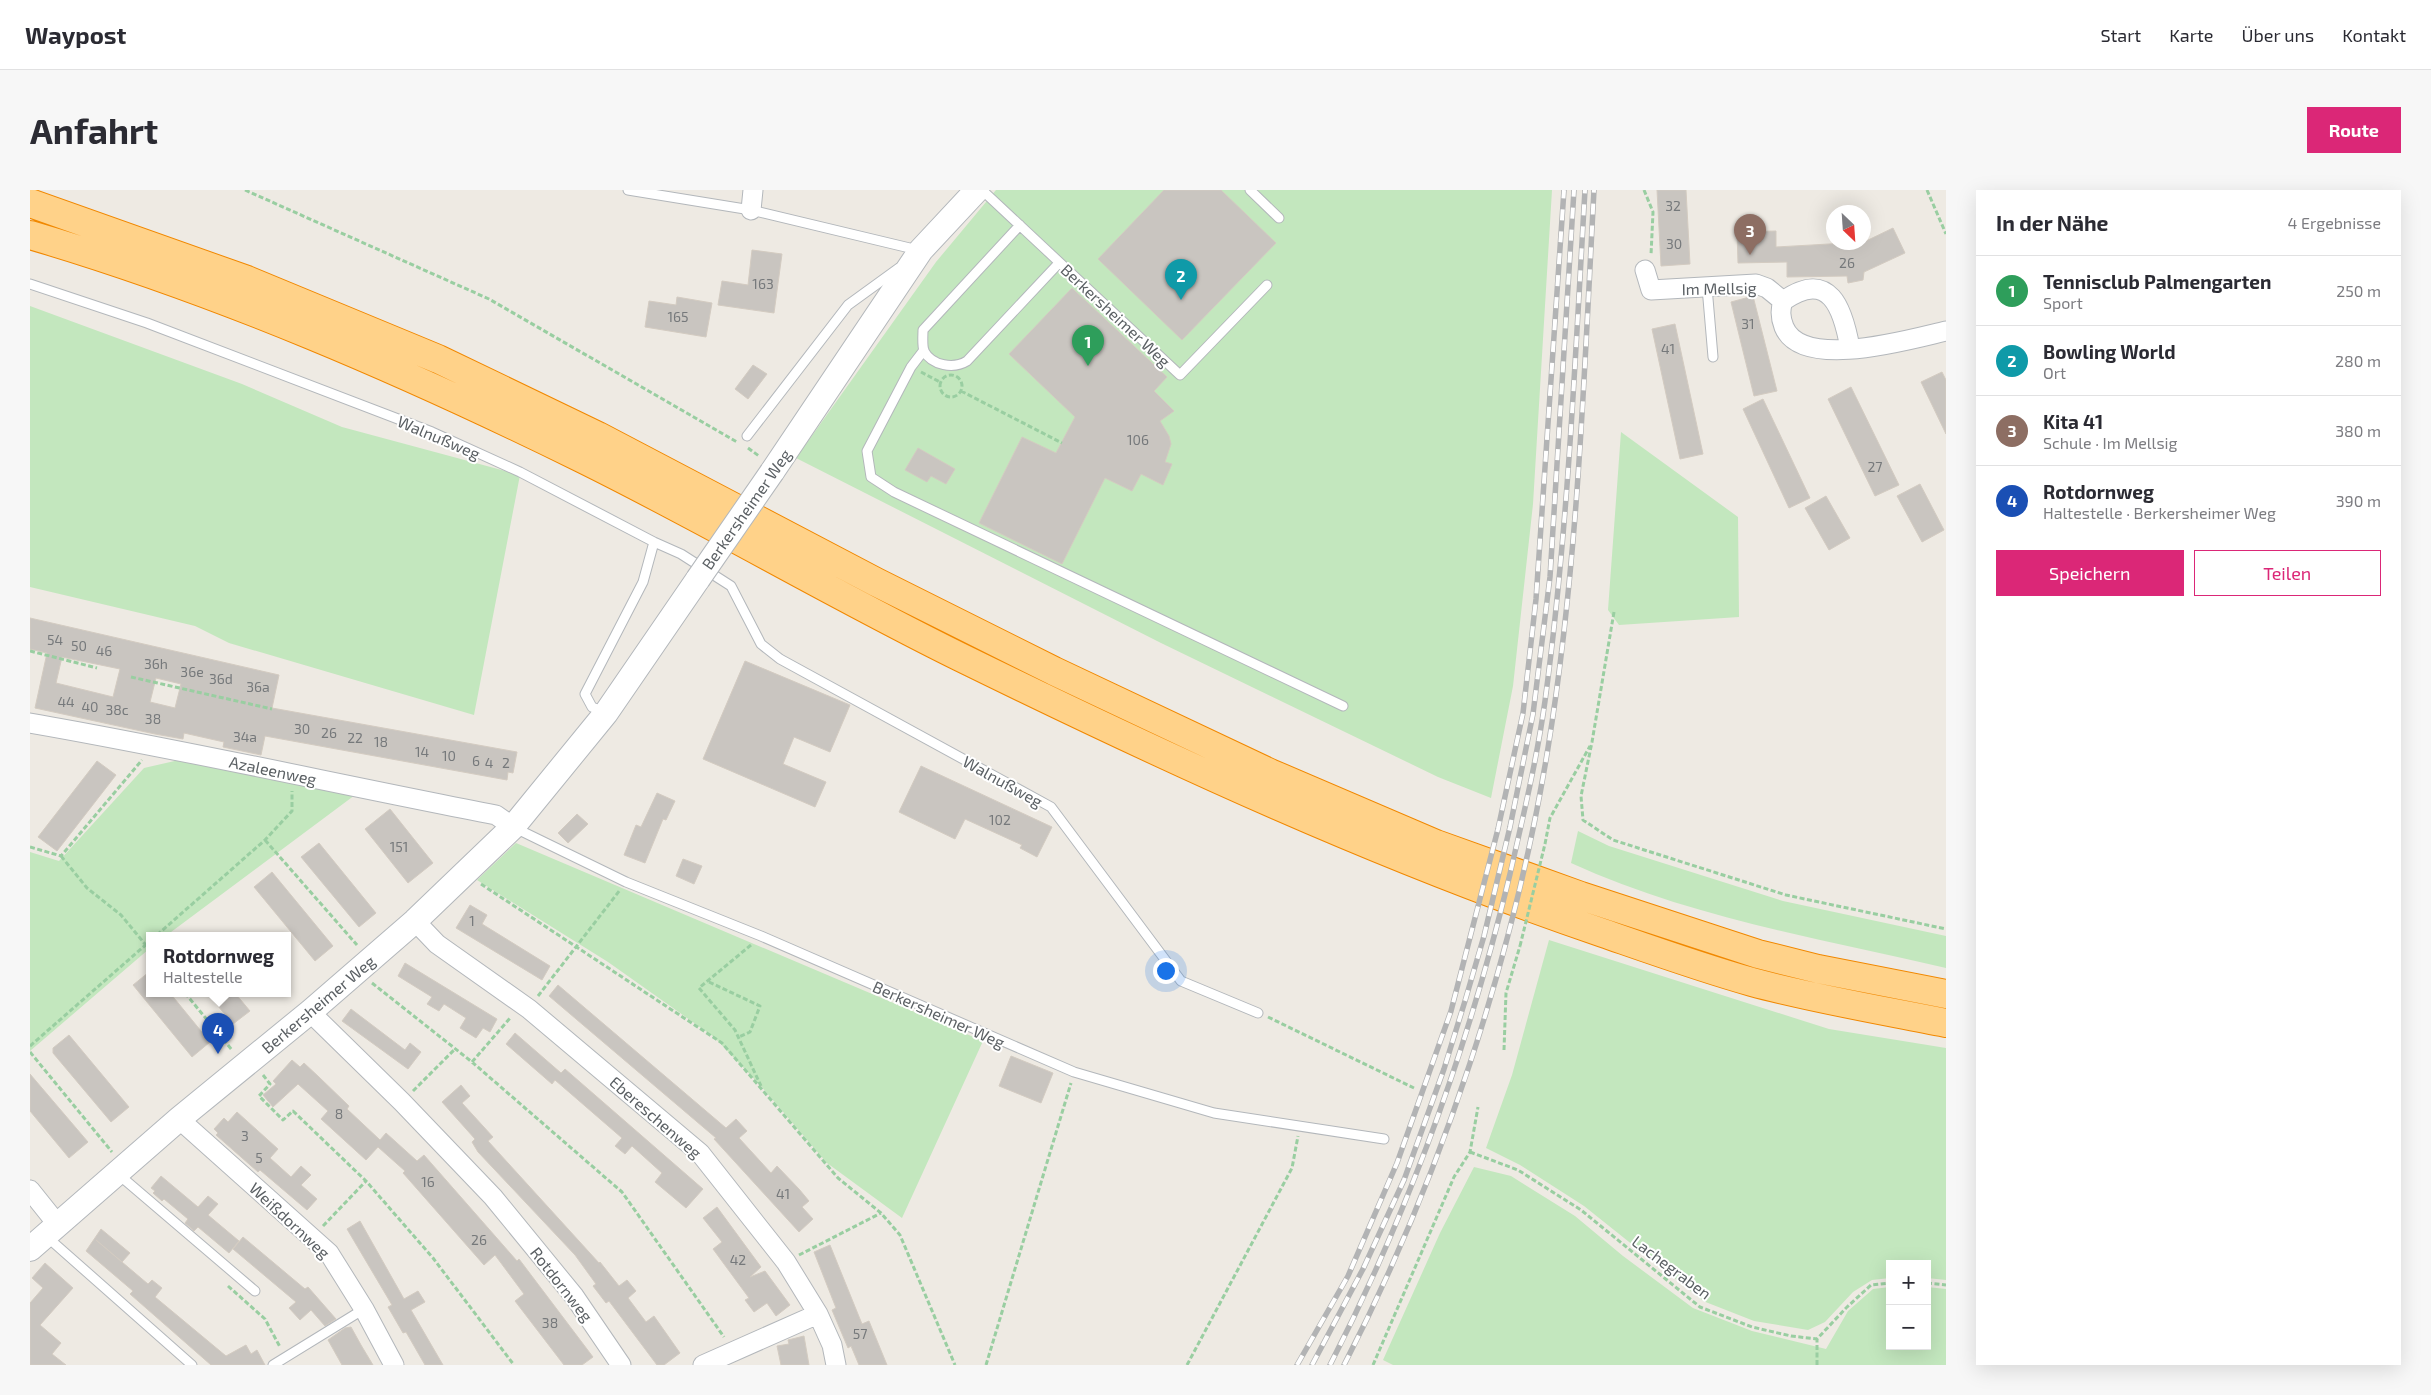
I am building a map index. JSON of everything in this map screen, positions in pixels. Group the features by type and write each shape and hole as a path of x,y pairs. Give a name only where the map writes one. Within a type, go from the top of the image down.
{"highway":[{"path":"30,203 247,280 438,359 598,436 876,582 1054,671 1270,773 1436,844 1581,896 1758,954 1818,969 1946,994"},
{"path":"30,235 108,258 223,301 421,383 598,467 960,657 1255,796 1394,856 1456,881 1568,921 1752,982 1946,1023"}],"street":[{"path":"752,210 753,190"},
{"name":"Berkersheimer Weg","path":"45,1236 112,1161 179,1119 310,1012 415,921 512,827 606,713 698,579 766,468 921,250 977,190"},
{"name":"Im Mellsig","path":"1645,270 1651,290 1756,284 1767,288 1783,301"},
{"path":"1850,348 1843,316 1838,303 1829,293 1806,289 1783,301 1780,310 1781,318 1789,336 1796,342 1821,349 1850,348 1900,342 1946,331"},
{"name":"Azaleenweg","path":"30,723 156,745 291,775 496,815 512,827"},
{"name":"Ebereschenweg","path":"415,921 437,944 525,1007 700,1154 786,1262 818,1314 832,1345 836,1365"},
{"name":"Rotdornweg","path":"310,1012 402,1102 493,1197 574,1296 621,1365"},
{"name":"Weißdornweg","path":"179,1119 329,1253 364,1308 394,1365"},
{"path":"30,1190 45,1236"},
{"path":"703,1365 733,1350 818,1314"}],"lane":[{"path":"628,190 752,210 921,250"},
{"name":"Berkersheimer Weg","path":"982,190 1180,375 1267,285"},
{"path":"1250,190 1279,218"},
{"path":"1020,225 923,330 924,350 911,368 867,451 871,477 894,492 1343,706"},
{"path":"747,436 848,305 921,250"},
{"path":"924,350 940,365 962,364 967,361 1059,263"},
{"name":"Walnußweg","path":"30,284 147,323 432,432 520,472 654,542 681,554 721,578 736,592 761,644 780,659 1052,807 1182,981 1258,1013"},
{"path":"1707,287 1713,357"},
{"path":"606,713 592,707 585,694 642,582 654,542"},
{"name":"Berkersheimer Weg","path":"512,827 626,882 761,936 1074,1072 1214,1113 1384,1139"},
{"path":"112,1161 255,1291"},
{"path":"45,1236 192,1365"},
{"path":"273,1365 364,1308"}],"path":[{"path":"245,190 489,299 738,443 747,436"},
{"path":"1644,190 1653,212 1651,257 1645,270"},
{"path":"1927,190 1946,234"},
{"path":"911,368 940,382"},
{"path":"946,376 954,376 961,382 960,391 956,396 947,397 940,391 940,382 946,376"},
{"path":"960,391 1062,443"},
{"path":"747,448 758,454 766,468"},
{"path":"1614,612 1581,796 1583,820 1613,840 1786,896 1946,929"},
{"path":"30,651 97,668"},
{"path":"131,677 272,709"},
{"path":"1504,1050 1506,992 1520,946 1550,818 1592,742"},
{"path":"61,856 156,745"},
{"path":"160,932 264,840 292,810 291,775"},
{"path":"264,840 357,945"},
{"path":"30,847 61,856 88,888 121,915 146,942"},
{"path":"465,871 474,880 722,1043 838,1178 881,1213 900,1235 955,1365"},
{"path":"472,1062 525,1007 576,947 626,882"},
{"path":"761,936 700,988 739,1037 762,1088"},
{"path":"349,951 364,939"},
{"path":"30,1046 146,946"},
{"path":"368,980 472,1062 622,1192 733,1350"},
{"path":"709,982 760,1006 750,1032 739,1037"},
{"path":"188,997 232,1050"},
{"path":"1258,1013 1414,1088"},
{"path":"225,1056 240,1044"},
{"path":"402,1102 455,1049"},
{"path":"30,1052 112,1161 120,1145"},
{"path":"259,1071 270,1084 259,1096 283,1120 293,1111 366,1181 433,1258 514,1365"},
{"path":"986,1365 1074,1072"},
{"path":"1373,1365 1454,1178 1470,1152 1478,1107"},
{"path":"1187,1365 1292,1168 1301,1126"},
{"name":"Lachegraben","path":"1470,1152 1518,1170 1581,1210 1700,1307 1752,1327 1791,1336 1817,1339"},
{"path":"312,1237 366,1181"},
{"path":"786,1262 881,1213"},
{"path":"222,1279 265,1319 285,1358"},
{"path":"1816,1365 1817,1339 1846,1308 1872,1285 1886,1283"},
{"path":"1931,1283 1946,1285"}],"green space":[{"path":"996,190 1552,190 1533,504 1513,686 1491,798 1438,777 1161,643 796,458 936,262"},
{"path":"30,306 242,384 342,427 520,475 474,715 229,643 195,626 30,587"},
{"path":"1621,432 1738,517 1739,617 1619,625 1608,610"},
{"path":"179,760 355,795 171,932 146,932 146,952 30,1051 30,852 59,861 144,768"},
{"path":"1578,831 1609,846 1783,901 1946,936 1946,968 1756,925 1662,898 1616,882 1571,863"},
{"path":"516,843 983,1041 902,1218 827,1163 761,1086 714,1037 608,962 477,880"},
{"path":"1549,940 1829,1029 1946,1048 1946,1280 1931,1278 1931,1260 1886,1260 1886,1278 1872,1280 1853,1292 1825,1322 1808,1330 1754,1321 1703,1301 1584,1206 1520,1165 1486,1148 1512,1075"},
{"path":"1474,1167 1511,1176 1575,1216 1623,1256 1693,1308 1752,1331 1826,1349 1848,1311 1873,1289 1886,1287 1886,1350 1931,1350 1931,1287 1946,1289 1946,1365 1393,1365 1383,1360 1440,1233"}],"building":[{"path":"1164,190 1221,190 1276,243 1182,340 1098,259"},
{"path":"1657,190 1686,190 1690,264 1661,266"},
{"path":"1893,228 1905,253 1864,272 1863,280 1848,283 1847,276 1787,277 1787,262 1738,263 1737,232 1776,231 1776,247 1826,244 1826,250 1871,250 1871,239"},
{"path":"752,250 782,254 774,313 718,305 722,281 748,285"},
{"path":"1072,288 1167,377 1154,391 1174,411 1160,421 1169,436 1171,444 1165,462 1172,464 1163,485 1141,474 1132,491 1105,478 1062,564 979,523 1022,437 1056,453 1075,417 1009,354"},
{"path":"1753,296 1777,391 1754,396 1731,302"},
{"path":"677,297 712,303 706,337 645,327 649,301 676,305"},
{"path":"1675,324 1703,454 1680,459 1652,329"},
{"path":"753,365 767,374 748,399 735,389"},
{"path":"1942,372 1946,380 1946,434 1921,382"},
{"path":"1851,387 1899,485 1875,496 1828,399"},
{"path":"1763,399 1810,498 1789,508 1743,409"},
{"path":"918,448 955,469 946,484 931,476 927,482 905,470"},
{"path":"1920,484 1944,530 1922,542 1897,496"},
{"path":"1826,496 1850,538 1829,550 1805,508"},
{"path":"30,618 279,675 272,708 517,752 513,773 508,772 507,780 265,736 261,755 223,747 224,742 184,733 183,739 35,708 47,653 30,649","holes":["62,657 120,669 113,697 56,683","156,678 181,684 175,708 150,702"]},
{"path":"745,661 850,705 830,752 794,737 783,764 826,782 815,807 703,759"},
{"path":"97,761 116,775 57,851 38,837"},
{"path":"921,766 1052,827 1037,857 1020,848 1022,845 965,819 955,839 899,812"},
{"path":"657,793 675,801 666,820 663,819 645,863 624,855 636,825 641,827"},
{"path":"390,809 433,863 408,883 365,829"},
{"path":"577,814 588,824 568,843 558,833"},
{"path":"319,843 376,913 359,927 301,857"},
{"path":"683,859 702,866 694,884 676,876"},
{"path":"272,872 333,946 315,961 254,887"},
{"path":"470,905 487,915 482,924 550,966 542,980 456,928"},
{"path":"405,963 497,1019 490,1032 483,1028 476,1038 460,1028 466,1018 444,1004 439,1011 427,1004 432,997 398,976"},
{"path":"146,974 146,997 173,997 210,1042 192,1057 133,985"},
{"path":"558,985 726,1128 736,1119 747,1131 739,1138 771,1173 777,1166 799,1189 809,1201 802,1207 813,1219 799,1232 714,1139 716,1138 549,996"},
{"path":"210,997 238,997 250,1011 233,1024"},
{"path":"351,1009 405,1050 410,1043 421,1052 408,1069 342,1021"},
{"path":"515,1033 561,1073 565,1069 703,1189 686,1208 655,1182 662,1173 632,1146 625,1154 615,1146 622,1138 555,1080 552,1084 506,1044"},
{"path":"69,1035 129,1107 111,1122 53,1053 53,1048"},
{"path":"1011,1056 1053,1073 1041,1103 999,1086"},
{"path":"292,1060 300,1067 304,1063 349,1106 347,1109 380,1140 386,1133 417,1161 424,1155 517,1261 519,1259 593,1357 582,1365 564,1365 515,1301 524,1294 495,1255 484,1265 403,1173 405,1171 378,1147 366,1160 321,1119 328,1111 298,1084 273,1107 263,1095 276,1084 273,1081"},
{"path":"30,1074 88,1142 69,1158 30,1111"},
{"path":"461,1085 470,1096 462,1103 493,1137 488,1141 600,1262 619,1286 627,1280 636,1291 628,1298 646,1322 654,1316 680,1353 664,1365 657,1365 609,1301 606,1303 593,1286 596,1284 575,1255 478,1152 472,1142 475,1139 442,1102"},
{"path":"237,1112 278,1149 270,1158 291,1177 301,1166 311,1175 301,1185 317,1199 307,1210 260,1170 258,1172 216,1135 218,1133 214,1129 224,1118 228,1122"},
{"path":"161,1176 198,1207 208,1196 218,1204 208,1215 239,1241 229,1253 198,1227 194,1231 185,1223 188,1219 164,1199 162,1201 153,1193 155,1191 151,1188"},
{"path":"717,1207 761,1267 750,1277 765,1271 790,1305 776,1316 767,1303 754,1312 745,1300 749,1298 713,1249 722,1242 703,1218"},
{"path":"360,1221 404,1299 418,1291 425,1302 411,1310 443,1365 425,1365 406,1332 403,1333 388,1307 392,1305 347,1229"},
{"path":"101,1229 130,1253 122,1262 148,1284 152,1280 162,1288 155,1297 226,1356 246,1345 251,1354 257,1350 265,1365 211,1365 130,1294 133,1291 86,1251"},
{"path":"243,1237 305,1289 308,1287 336,1319 325,1326 311,1310 300,1320 289,1308 296,1302 233,1249"},
{"path":"830,1245 862,1324 869,1321 887,1365 859,1365 851,1346 848,1348 832,1310 836,1308 814,1252"},
{"path":"45,1263 73,1288 40,1325 61,1343 52,1354 66,1365 30,1365 30,1303 43,1288 32,1278"},
{"path":"351,1327 373,1365 342,1365 328,1340 345,1328"},
{"path":"804,1336 809,1365 781,1365 777,1346 789,1344 788,1340"}],"railway":[{"path":"1297,1365 1348,1276 1397,1163 1451,1011 1498,829 1523,713 1536,599 1564,190"},
{"path":"1312,1365 1363,1269 1404,1180 1444,1069 1465,1001 1484,936 1510,827 1533,714 1550,577 1574,190"},
{"path":"1330,1365 1386,1247 1435,1125 1476,1001 1494,938 1529,788 1545,701 1560,573 1570,446 1585,190"},
{"path":"1344,1365 1412,1219 1470,1064 1494,985 1533,827 1548,748 1558,679 1573,540 1579,470 1594,190"}],"place":[{"name":"Kita 41","path":"1750,255"},
{"name":"Bowling World","path":"1181,300"},
{"name":"Tennisclub Palmengarten","path":"1088,366"},
{"name":"Rotdornweg","path":"218,1054"}]}
